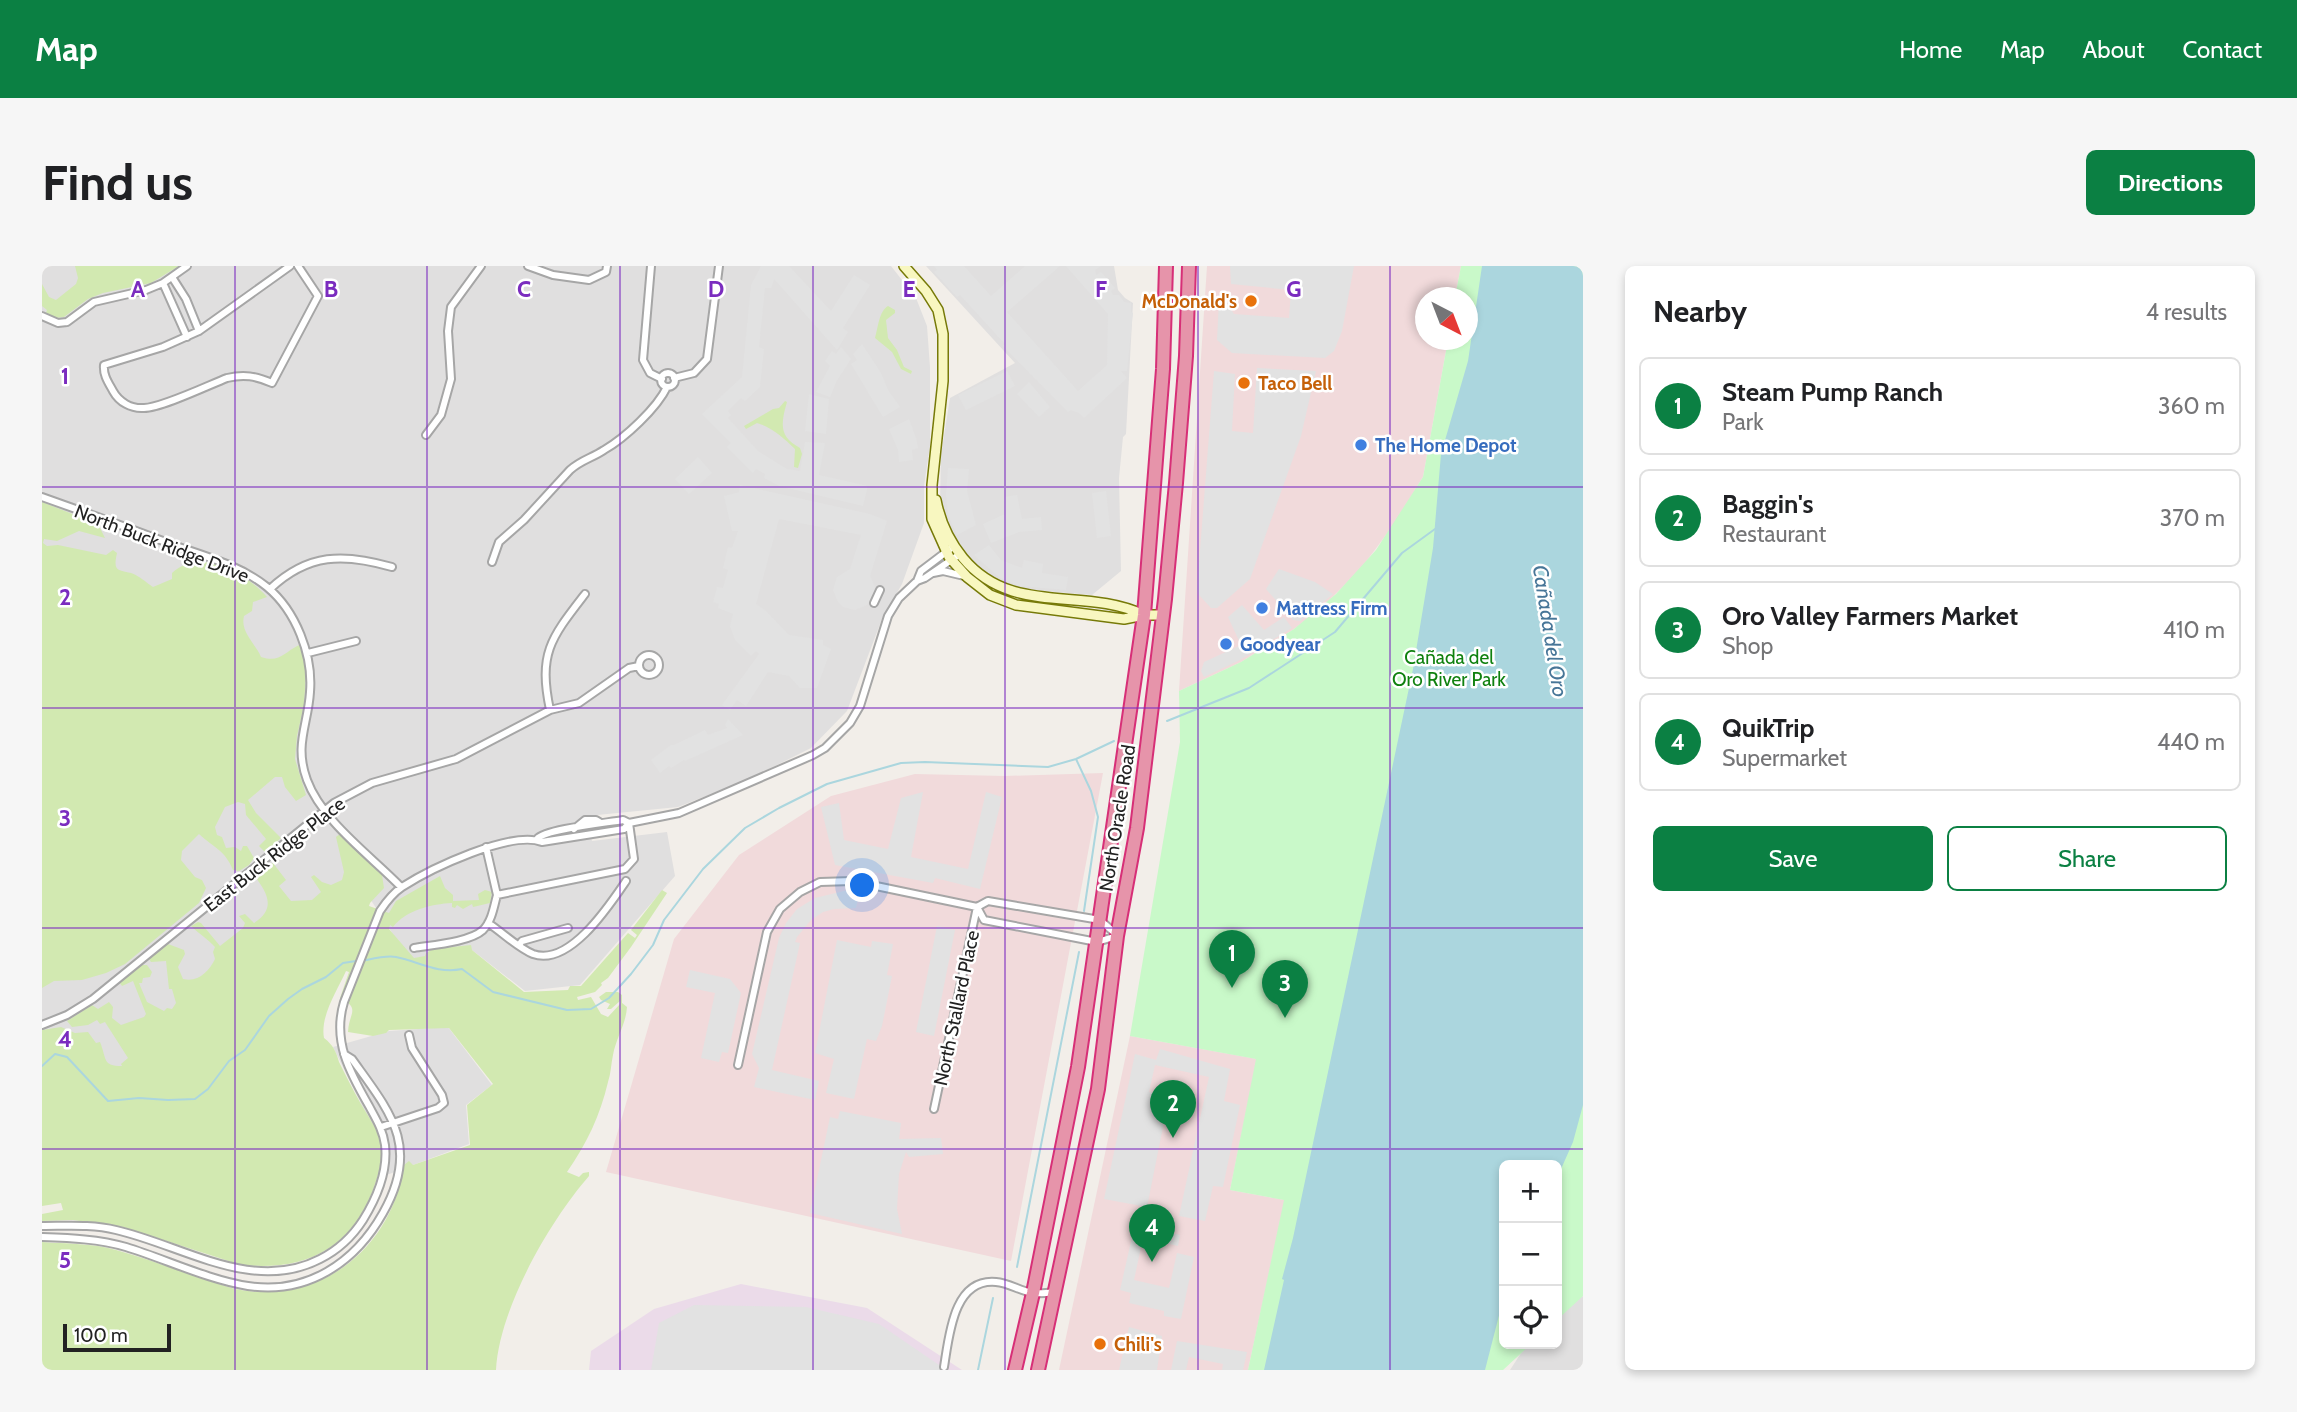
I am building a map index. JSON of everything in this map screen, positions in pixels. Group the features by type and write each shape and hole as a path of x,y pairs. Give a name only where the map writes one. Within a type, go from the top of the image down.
{"highway":[{"name":"North Oracle Road","path":"1015,1370 1078,1067 1144,615 1163,369 1166,266"},
{"name":"North Oracle Road","path":"1038,1370 1098,1089 1118,936 1137,828 1162,615 1186,356 1189,266"}],"street":[{"path":"42,316 68,326 93,302 146,290 163,283 187,266"},
{"path":"290,266 199,331 163,347 104,365 103,372 115,395 126,404 149,408 227,377 257,377 272,383 318,296 298,266"},
{"path":"426,435 441,415 451,379 448,331 451,307 481,266"},
{"path":"528,266 553,275 589,280 606,272 607,266"},
{"path":"651,266 643,360 650,373 662,379 667,387"},
{"path":"662,379 667,374 674,378 694,373 707,359 719,266"},
{"path":"904,266 926,291 938,310 943,334 943,381 932,485 939,515 953,553 967,577 990,595 1016,605 1124,619 1162,615"},
{"path":"172,277 186,299 199,331"},
{"path":"163,283 187,337"},
{"path":"492,562 499,542 524,520 570,470 616,442 655,406 667,387 673,385 674,378"},
{"name":"North Buck Ridge Drive","path":"42,497 237,568 270,589 291,618 308,653 310,690 302,729 302,753 308,782 325,810 401,887"},
{"path":"953,553 994,585 1018,594 1124,606 1144,615"},
{"path":"931,574 953,553"},
{"path":"917,581 921,571 953,553"},
{"path":"270,589 292,571 341,557 392,567"},
{"path":"537,839 541,834 601,823 623,820 629,823 680,813 825,748 850,723 860,706 888,617 899,598 917,581 931,574 943,572 967,577"},
{"path":"874,603 880,590"},
{"path":"550,710 545,686 547,653 555,634 585,594"},
{"path":"308,653 356,641"},
{"name":"East Buck Ridge Place","path":"42,1025 67,1015 93,999 325,810 372,783 456,759 550,710 579,703 629,668 639,666"},
{"path":"42,1226 102,1227 130,1233 245,1270 270,1272 292,1270 337,1249 363,1219 376,1195 385,1166 381,1127 345,1063 339,1033 339,1018 344,1002 380,911 401,887 444,863 486,848 624,829 629,823"},
{"path":"497,894 625,869 634,859 629,823"},
{"path":"414,948 467,938 482,931 488,923 497,894 486,848"},
{"path":"488,923 533,954 549,956 570,949 607,910 626,881"},
{"path":"738,1065 767,932 780,909 800,892 820,882 852,881 977,907 988,901 1100,920 1118,936"},
{"path":"977,907 984,919 1097,942 1118,936"},
{"name":"North Stallard Place","path":"934,1108 977,907"},
{"path":"519,944 568,928"},
{"path":"381,1127 438,1108 444,1103 442,1095 412,1048 409,1035"},
{"path":"42,1237 112,1243 249,1286 274,1286 312,1280 328,1273 351,1256 375,1228 387,1206 401,1155 394,1123 386,1106 352,1059 344,1054"},
{"path":"944,1367 960,1302 970,1290 982,1283 996,1282 1054,1299"},
{"path":"1033,1293 1054,1299"}],"shaded area":[{"path":"42,266 891,266 916,298 927,326 930,446 924,486 924,523 902,584 882,619 847,711 811,748 749,779 678,807 587,816 592,841 667,832 675,876 580,985 525,991 472,950 409,959 354,874 116,1076 42,1052"},
{"path":"761,266 789,266 831,311 854,275 870,285 843,328 848,332 837,350 774,279 771,288 765,288 759,347 764,349 760,387 745,401 741,398 728,411 731,415 728,418 758,451 787,469 800,471 805,442 825,443 819,475 868,486 863,506 779,486 764,478 765,474 756,469 753,473 727,447 731,443 702,414 742,377 751,285"},
{"path":"926,266 1114,266 1118,290 1133,303 1126,434 1123,437 1119,478 1121,571 1092,595 1019,589 1002,583 986,574 969,559 951,534 940,503 941,455 950,398 1015,363"},
{"path":"934,266 964,266 991,296 1025,266 1060,266 1007,312 1078,391 1107,365 1108,314 1066,266 1101,266 1095,270 1096,275 1101,272 1115,288 1111,291 1113,295 1119,295 1124,302 1131,303 1133,313 1127,371 1121,371 1127,378 1084,418 1071,410 1068,412 1003,346 1005,344 960,295 957,297 934,272 937,270"},
{"path":"1207,266 1461,266 1457,287 1415,287 1415,350 1446,350 1423,477 1392,527 1359,571 1318,611 1241,662 1179,691"},
{"path":"1230,266 1354,266 1342,331 1334,351 1325,358 1232,353 1217,340 1219,300 1225,300 1234,314 1289,318 1291,290 1231,284"},
{"path":"862,344 900,407 883,417 851,364 857,360 853,354"},
{"path":"841,347 851,359 830,397 816,392 830,366 825,361 832,351 836,354"},
{"path":"1257,368 1316,371 1301,436 1250,579 1217,608 1211,608 1197,589 1214,371 1235,374 1232,431 1253,433"},
{"path":"1007,371 1015,386 966,410 958,395"},
{"path":"1029,382 1050,407 1039,417 1017,394"},
{"path":"809,394 829,399 826,434 805,431"},
{"path":"909,419 918,448 912,450 913,460 899,462 898,450 889,429"},
{"path":"698,457 712,473 689,494 675,479"},
{"path":"948,468 969,469 967,491 976,525 957,535 948,515"},
{"path":"740,485 870,514 887,521 870,576 875,587 874,594 867,605 855,610 843,607 833,590 837,577 850,569 861,535 779,519 756,604 789,635 823,640 823,645 831,649 817,688 800,688 789,676 768,672 746,706 737,700 730,710 722,705 759,654 756,651 751,656 735,640 730,626 733,614 718,608 719,604 713,602 717,587 723,588 728,570 723,568 728,547 732,548 738,531 732,531 724,496 739,492"},
{"path":"1106,491 1111,536 1097,538 1092,493"},
{"path":"1017,495 1022,519 1041,517 1042,530 1019,532 991,543 983,524 1005,514 1004,497"},
{"path":"989,545 1001,560 1022,568 1024,560 1043,564 1042,573 1068,577 1066,590 1019,586 1000,578 974,555"},
{"path":"1279,569 1315,582 1333,594 1300,621 1293,620 1266,589"},
{"path":"1242,605 1264,630 1284,617 1292,628 1240,660 1204,677 1201,671 1204,662 1241,645 1228,617"},
{"path":"728,719 743,735 671,768 669,766 660,773 651,760 671,745 705,730 708,735 727,728 725,725"},
{"path":"1103,773 1011,1261 606,1172 674,939 739,855 831,796 915,774 1005,776"},
{"path":"923,792 911,857 968,869 986,792 1002,797 980,889 935,878 933,883 835,865 821,807 839,803 844,840 888,849 901,798"},
{"path":"852,889 860,890 856,908 823,912 811,920 797,937 795,942 800,943 772,1070 819,1081 815,1100 754,1087 759,1068 752,1054 779,938 786,923 797,909 815,898"},
{"path":"937,926 955,930 934,1036 916,1032"},
{"path":"837,940 871,947 872,941 893,944 887,975 892,976 882,1026 876,1041 867,1039 854,1099 826,1093 834,1059 815,1053"},
{"path":"690,970 730,979 741,993 728,1053 722,1052 719,1062 701,1058 715,993 686,987"},
{"path":"448,1027 492,1085 466,1105 469,1144 376,1179 374,1130 333,1047 389,1031"},
{"path":"1130,1036 1257,1059 1230,1190 1285,1200 1248,1370 1059,1370"},
{"path":"1160,1049 1230,1069 1224,1101 1240,1105 1223,1187 1213,1186 1205,1221 1179,1216 1209,1077 1155,1065 1149,1092 1169,1097 1147,1207 1104,1199 1135,1054 1156,1060"},
{"path":"840,1111 901,1123 899,1139 941,1138 943,1154 909,1157 906,1152 899,1174 897,1209 902,1234 810,1213 830,1117 838,1119"},
{"path":"1135,1224 1180,1235 1178,1246 1143,1238 1134,1280 1169,1288 1177,1253 1194,1257 1181,1319 1164,1316 1164,1311 1129,1303 1131,1293 1120,1290"},
{"path":"1567,1280 1583,1297 1583,1370 1510,1370 1524,1349 1562,1349 1562,1288"},
{"path":"741,1284 867,1308 962,1370 589,1370 591,1351 654,1309"},
{"path":"694,1305 806,1307 879,1324 942,1367 941,1370 651,1370 659,1323"},
{"path":"1129,1327 1162,1336 1157,1370 1119,1370"},
{"path":"1177,1341 1247,1352 1243,1370 1222,1370 1223,1364 1189,1357 1186,1370 1171,1370"}],"green space":[{"path":"75,266 179,266 151,283 103,293 88,299 64,317 56,318 46,313 47,310 42,306 42,284 49,297 56,300 76,284 78,278"},
{"name":"Cañada del Oro River Park","path":"1461,266 1583,266 1583,1296 1562,1315 1562,1160 1499,1160 1499,1349 1526,1349 1503,1370 1248,1370 1284,1200 1230,1190 1256,1059 1130,1036 1180,742 1179,691 1241,662 1294,629 1336,594 1376,550 1423,477 1446,350 1478,350 1478,287 1457,287"},
{"path":"888,306 895,310 895,313 886,320 888,338 904,367 912,371 911,374 901,369 892,352 875,338 881,316"},
{"path":"785,401 783,430 789,440 800,448 802,454 798,468 794,467 795,449 782,437 757,423 746,429 744,426 779,408"},
{"path":"42,502 98,524 105,538 79,531 57,541 44,539 43,543 47,546 58,545 106,555 113,550 117,553 117,569 137,575 153,587 172,579 172,573 183,566 196,562 222,566 247,579 267,597 253,602 252,611 244,616 243,622 261,657 277,658 299,645 306,675 295,759 306,795 296,801 285,787 282,777 275,777 248,800 256,813 281,838 265,852 259,846 266,839 246,815 245,804 238,802 225,807 215,827 217,835 222,837 226,848 235,847 241,851 243,846 247,846 254,858 249,865 239,871 233,870 223,854 199,834 182,851 181,860 195,877 202,880 206,888 199,903 125,964 82,980 54,981 42,988"},
{"path":"341,833 382,875 384,888 369,906 389,913 396,901 440,876 445,888 453,895 453,901 479,900 478,894 485,890 492,892 490,903 473,907 472,904 463,909 457,905 452,907 452,903 428,907 412,912 393,927 390,925 389,929 414,958 425,956 433,949 471,945 472,950 524,992 568,990 570,986 581,986 628,933 635,938 637,935 631,930 662,890 667,893 602,985 595,992 577,997 578,1000 591,997 601,1014 608,1017 620,1001 607,1009 610,1004 599,997 606,992 618,992 622,995 622,1003 627,1007 626,1013 597,1118 567,1172 579,1177 589,1172 589,1176 558,1217 516,1294 499,1346 496,1370 42,1370 42,1242 107,1248 242,1290 277,1291 305,1286 330,1276 352,1261 371,1242 386,1219 397,1193 404,1165 409,1161 413,1165 470,1145 467,1105 493,1084 449,1028 389,1030 373,1036 348,1032 352,1008 340,998 349,972 346,971 324,1021 324,1038 334,1048 375,1128 382,1154 375,1185 363,1211 337,1242 322,1253 304,1260 264,1266 241,1265 123,1227 73,1220 42,1221 42,1214 63,1210 61,1203 42,1206 42,1030 61,1027 75,1033 88,1032 96,1043 100,1042 108,1063 122,1066 128,1058 105,1022 100,1024 97,1020 88,1025 72,1027 67,1021 92,1005 98,1009 109,1002 113,1007 112,1018 121,1025 144,1017 146,1014 133,981 122,986 119,982 142,965 147,965 152,972 150,977 143,978 142,983 139,983 147,1002 164,1011 167,1008 172,1009 176,1003 172,989 169,989 166,961 151,962 149,959 168,944 184,950 185,954 178,967 183,979 202,975 215,959 215,947 191,926 201,923 220,946 243,928 245,923 239,916 245,914 254,923 266,912 268,900 254,875 273,863 286,880 279,886 291,901 312,900 321,892 311,877 314,875 331,885 342,880 344,872 336,837"}],"water":[{"name":"Cañada del Oro River Park","path":"1482,266 1583,266 1583,1105 1573,1142 1562,1167 1562,1160 1499,1160 1499,1315 1485,1370 1264,1370 1413,669 1433,548 1441,454 1470,350 1478,350 1478,293"}],"waterway":[{"path":"1167,721 1249,688 1335,632 1402,553 1435,529"},
{"path":"362,961 392,957 436,969 462,969 493,992 567,1010 591,1009 609,998 631,974 653,945 664,920 703,869 745,828 779,808 827,784 901,763 1048,767 1076,759 1114,741"},
{"path":"1076,759 1091,791 1098,817 1084,911"},
{"path":"1017,1267 1079,952"},
{"path":"42,1066 55,1054 67,1057 108,1101 139,1098 195,1099 208,1089 229,1061 245,1050 269,1016 288,999 326,977 343,963 356,961"},
{"path":"978,1370 993,1298"}],"place":[{"name":"McDonald's","path":"1251,301"},
{"name":"Taco Bell","path":"1244,383"},
{"name":"The Home Depot","path":"1361,445"},
{"name":"Mattress Firm","path":"1262,608"},
{"name":"Goodyear","path":"1226,644"},
{"name":"Steam Pump Ranch","path":"1232,988"},
{"name":"Oro Valley Farmers Market","path":"1285,1018"},
{"name":"Baggin's","path":"1173,1138"},
{"name":"QuikTrip","path":"1152,1262"},
{"name":"Chili's","path":"1100,1344"}],"water label":[{"name":"Cañada del Oro","path":"1550,631"}]}
